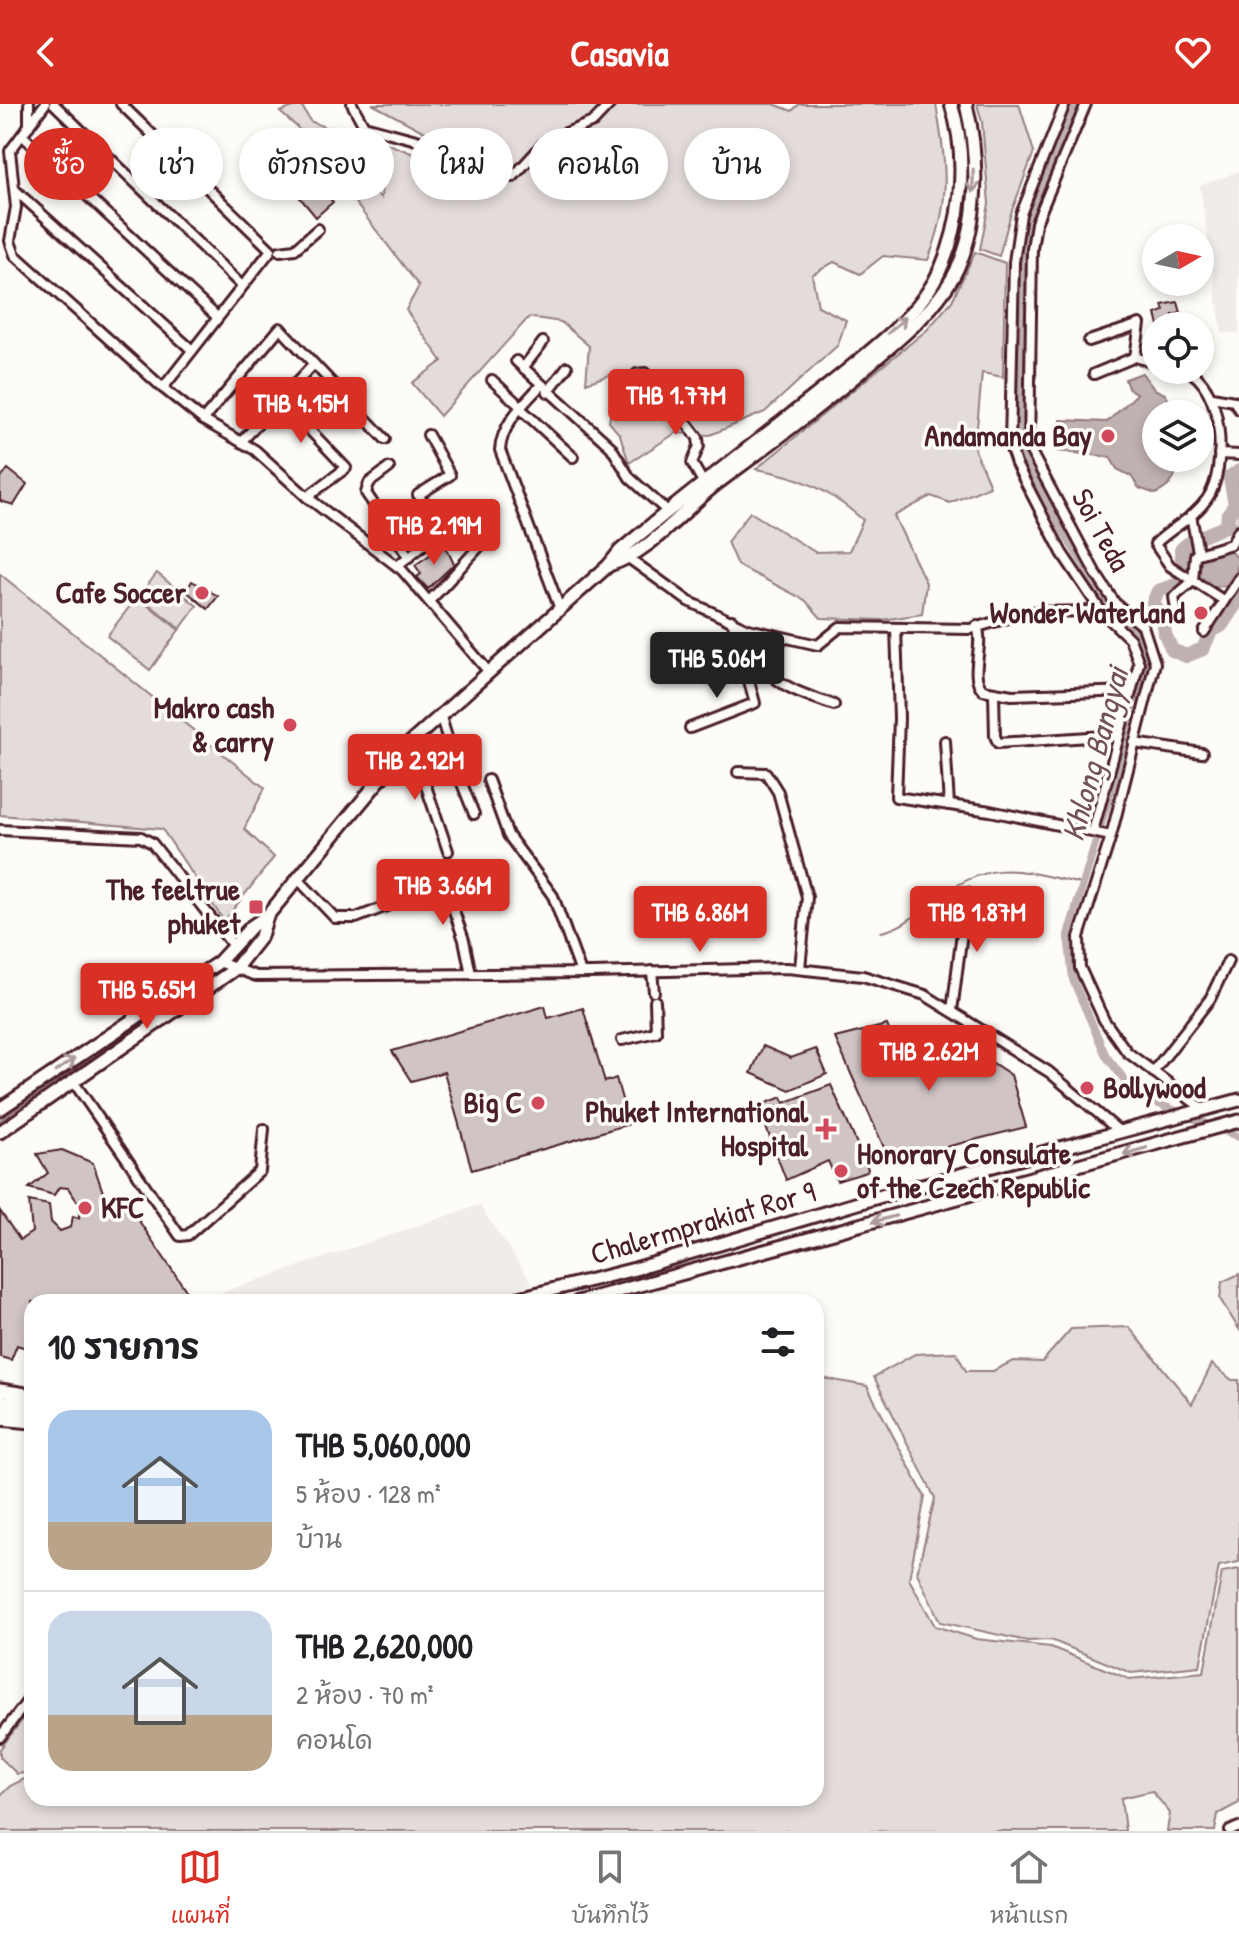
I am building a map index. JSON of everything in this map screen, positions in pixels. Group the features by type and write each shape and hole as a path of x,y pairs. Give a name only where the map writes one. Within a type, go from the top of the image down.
{"main road":[{"path":"623,555 667,511 853,365 905,317 933,284 948,252 960,182 958,137 951,104"},
{"path":"0,1109 219,962 252,926 267,916 411,742 440,714 609,565 788,433 863,371 935,305 954,275 969,232 973,167 971,125 966,104"},
{"path":"0,1132 235,969 261,936 267,916"},
{"name":"Chalermprakiat Ror 9","path":"535,1294 635,1269 885,1195 1239,1100"},
{"name":"Chalermprakiat Ror 9","path":"607,1294 1239,1121"},
{"path":"0,1390 24,1394"},
{"path":"0,1401 24,1404"},
{"path":"0,1409 24,1413"},
{"path":"0,1419 24,1421"}],"street":[{"path":"29,104 29,126"},
{"path":"45,104 10,151 16,207 10,241 15,255 163,388 203,420 255,450 307,497 397,566 488,671"},
{"path":"54,104 241,285"},
{"path":"121,104 271,250 216,316 163,388"},
{"path":"352,104 364,126 450,149 493,175 513,177 546,141 593,122 610,104"},
{"path":"1065,104 1021,214 1014,262 1010,446 1016,464 1081,583 1101,611 1130,639 1139,663 1093,831"},
{"name":"Soi Teda","path":"1086,104 1036,223 1032,249 1029,448 1096,574 1115,603 1143,626 1155,663 1111,836 1079,937 1080,968 1104,1020 1127,1052 1203,1109"},
{"path":"22,135 216,316"},
{"path":"14,190 192,350"},
{"path":"280,251 295,249 318,229"},
{"path":"1089,341 1140,324 1135,357"},
{"path":"203,420 280,328 385,439"},
{"path":"523,368 543,342"},
{"path":"1094,374 1135,357 1142,359"},
{"path":"516,361 611,447 630,478 667,511"},
{"path":"241,442 314,364"},
{"path":"560,609 500,450 501,439 510,421 567,367"},
{"path":"637,374 645,373 656,383 698,438 699,446 692,463 703,482"},
{"path":"492,380 573,457"},
{"path":"1205,384 1212,397 1219,454 1212,490 1191,518 1155,544 1170,566 1223,600"},
{"path":"1212,397 1237,405 1239,390"},
{"path":"280,399 346,468 307,497"},
{"path":"397,566 443,529 418,495 450,475 428,435"},
{"path":"1219,454 1239,455"},
{"path":"389,468 369,483 366,493 409,557"},
{"path":"1177,616 1174,597 1191,580 1197,549 1191,518"},
{"path":"1197,549 1232,542 1239,530"},
{"path":"429,601 459,573 470,555 488,538"},
{"path":"1232,542 1239,551"},
{"name":"Soi Teda","path":"623,555 688,601 748,629 818,645 840,627 977,626 1028,612 1101,611"},
{"path":"1081,583 1096,574"},
{"path":"1204,632 1239,578"},
{"path":"690,728 755,703 732,620"},
{"path":"977,626 980,634 978,684 983,690 994,693 1131,691"},
{"path":"896,628 899,718 896,797 1111,836"},
{"path":"748,629 762,662 774,679 790,689 834,705"},
{"path":"994,693 995,736 998,743 1119,735"},
{"path":"440,714 474,814"},
{"path":"945,741 949,805"},
{"path":"411,742 448,851"},
{"path":"1134,743 1202,753"},
{"path":"738,772 766,773 778,792 807,899 800,968"},
{"path":"488,780 508,835 553,896 581,973"},
{"path":"0,830 141,837 152,843 234,947"},
{"path":"441,873 464,940 471,974"},
{"path":"298,879 335,918 356,918 387,906"},
{"path":"952,1011 967,893"},
{"path":"1153,1072 1210,999 1228,961"},
{"path":"219,962 256,976 800,968 863,976 925,995 952,1011 1049,1072 1119,1131"},
{"path":"622,1040 656,1032 652,971"},
{"path":"73,1081 180,1236 188,1235 260,1171 264,1129"},
{"path":"0,1737 24,1706"},
{"path":"1230,1831 1239,1827"}],"shaded area":[{"path":"301,104 310,121 327,128 298,128 280,112"},
{"path":"372,104 774,104 792,111 799,104 936,104 945,183 941,219 928,260 883,256 860,274 834,262 812,275 818,306 846,320 838,345 765,412 710,435 676,433 629,463 620,435 609,422 612,405 639,415 646,391 618,372 586,383 589,346 561,322 529,317 440,416 412,383 442,361 406,310 419,286 353,200 394,200 394,146 410,152 410,200 513,200 513,128 417,128"},
{"path":"977,104 1019,104 1034,152 999,256 980,249 989,204 982,122"},
{"path":"1239,171 1239,332 1222,334 1214,280 1214,224 1206,224 1200,186"},
{"path":"975,252 1005,263 1003,377 982,373 975,450 990,486 950,503 931,496 894,516 926,583 922,614 882,620 821,618 805,600 737,565 727,542 750,512 815,552 849,551 863,520 814,486 756,469 928,329 952,301"},
{"name":"Andamanda Bay","path":"1142,373 1142,384 1150,384 1169,400 1142,400 1142,472 1175,472 1166,488 1155,494 1139,488 1131,476 1117,469 1110,457 1058,451 1061,420 1107,422 1137,394 1128,388 1125,379"},
{"path":"1231,469 1239,471 1239,531 1227,525 1228,514 1235,505 1226,485 1226,473"},
{"path":"1226,548 1239,559 1235,577 1225,586 1215,587 1199,576 1197,560 1199,556"},
{"path":"157,573 197,606 180,629 139,596"},
{"path":"0,574 265,788 244,829 274,857 224,921 162,829 0,815"},
{"path":"137,597 179,630 150,670 107,636"},
{"path":"219,973 0,1124 0,1120"},
{"path":"479,1205 533,1284 496,1294 217,1294"},
{"path":"1239,1274 1239,1329 1220,1299 1222,1282"},
{"path":"1129,1327 1192,1404 1212,1364 1232,1380 1239,1380 1239,1562 1219,1566 1200,1666 1131,1673 1051,1640 1027,1641 940,1622 917,1573 935,1498 874,1377 915,1354 956,1352 966,1371 993,1371 1013,1361 1042,1362 1071,1329"},
{"path":"824,1378 867,1386 925,1497 909,1579 935,1626 976,1639 1051,1647 1129,1679 1204,1672 1222,1572 1239,1569 1239,1803 1218,1814 1215,1831 1167,1831 1170,1813 1152,1791 1121,1798 1125,1831 0,1831 0,1796 24,1779 24,1806 824,1806"},
{"path":"24,1718 24,1773 17,1774 0,1757 0,1749"}],"building":[{"path":"302,200 331,200 333,202 316,217"},
{"path":"1178,302 1181,312 1161,312 1164,311 1162,305"},
{"path":"8,469 27,484 14,505 0,501 0,479"},
{"path":"445,545 454,564 428,589 417,577 421,574 415,565"},
{"name":"Cafe Soccer","path":"192,581 218,596 208,609 186,591"},
{"name":"Big C","path":"545,1006 548,1018 583,1008 605,1082 616,1078 629,1124 472,1170 444,1072 411,1081 392,1051"},
{"path":"887,1025 898,1054 958,1040 1011,1075 1026,1127 890,1161 835,1038"},
{"path":"763,1046 791,1058 816,1049 827,1074 790,1090 751,1073"},
{"name":"Phuket International Hospital","path":"831,1085 867,1172 837,1181 828,1161 786,1180 758,1106 782,1097 784,1103"},
{"path":"62,1150 93,1163 107,1204 122,1196 189,1294 24,1294 24,1347 17,1345 11,1360 0,1357 0,1211 20,1240 32,1232 29,1201 49,1205 51,1222 60,1231 71,1227 73,1216 79,1218 79,1211 83,1212 85,1203 77,1201 68,1188 59,1187 54,1195 29,1188 48,1173 37,1154"}],"waterway":[{"name":"Khlong Bangyai","path":"1077,104 1028,218 1022,246 1019,448 1107,604 1139,635 1147,653 1148,667 1068,935 1073,980 1106,1056 1142,1097 1239,1137"},
{"path":"1227,525 1228,514 1235,505 1230,478 1239,471"},
{"path":"1239,531 1227,525 1185,546 1181,550 1183,568 1178,584 1158,591 1153,603 1163,618 1165,634 1172,650 1186,656 1203,649 1211,631 1221,626 1239,599"},
{"path":"881,932 909,920 954,887 990,872 1024,872 1085,885"}],"place":[{"name":"Andamanda Bay","path":"1108,436"},
{"name":"Cafe Soccer","path":"202,593"},
{"name":"Wonder Waterland","path":"1201,613"},
{"name":"Makro cash & carry","path":"290,725"},
{"name":"The feeltrue phuket","path":"256,907"},
{"name":"Bollywood","path":"1087,1088"},
{"name":"Big C","path":"538,1103"},
{"name":"Phuket International Hospital","path":"826,1129"},
{"name":"Honorary Consulate of the Czech Republic","path":"841,1171"},
{"name":"KFC","path":"85,1208"}]}
